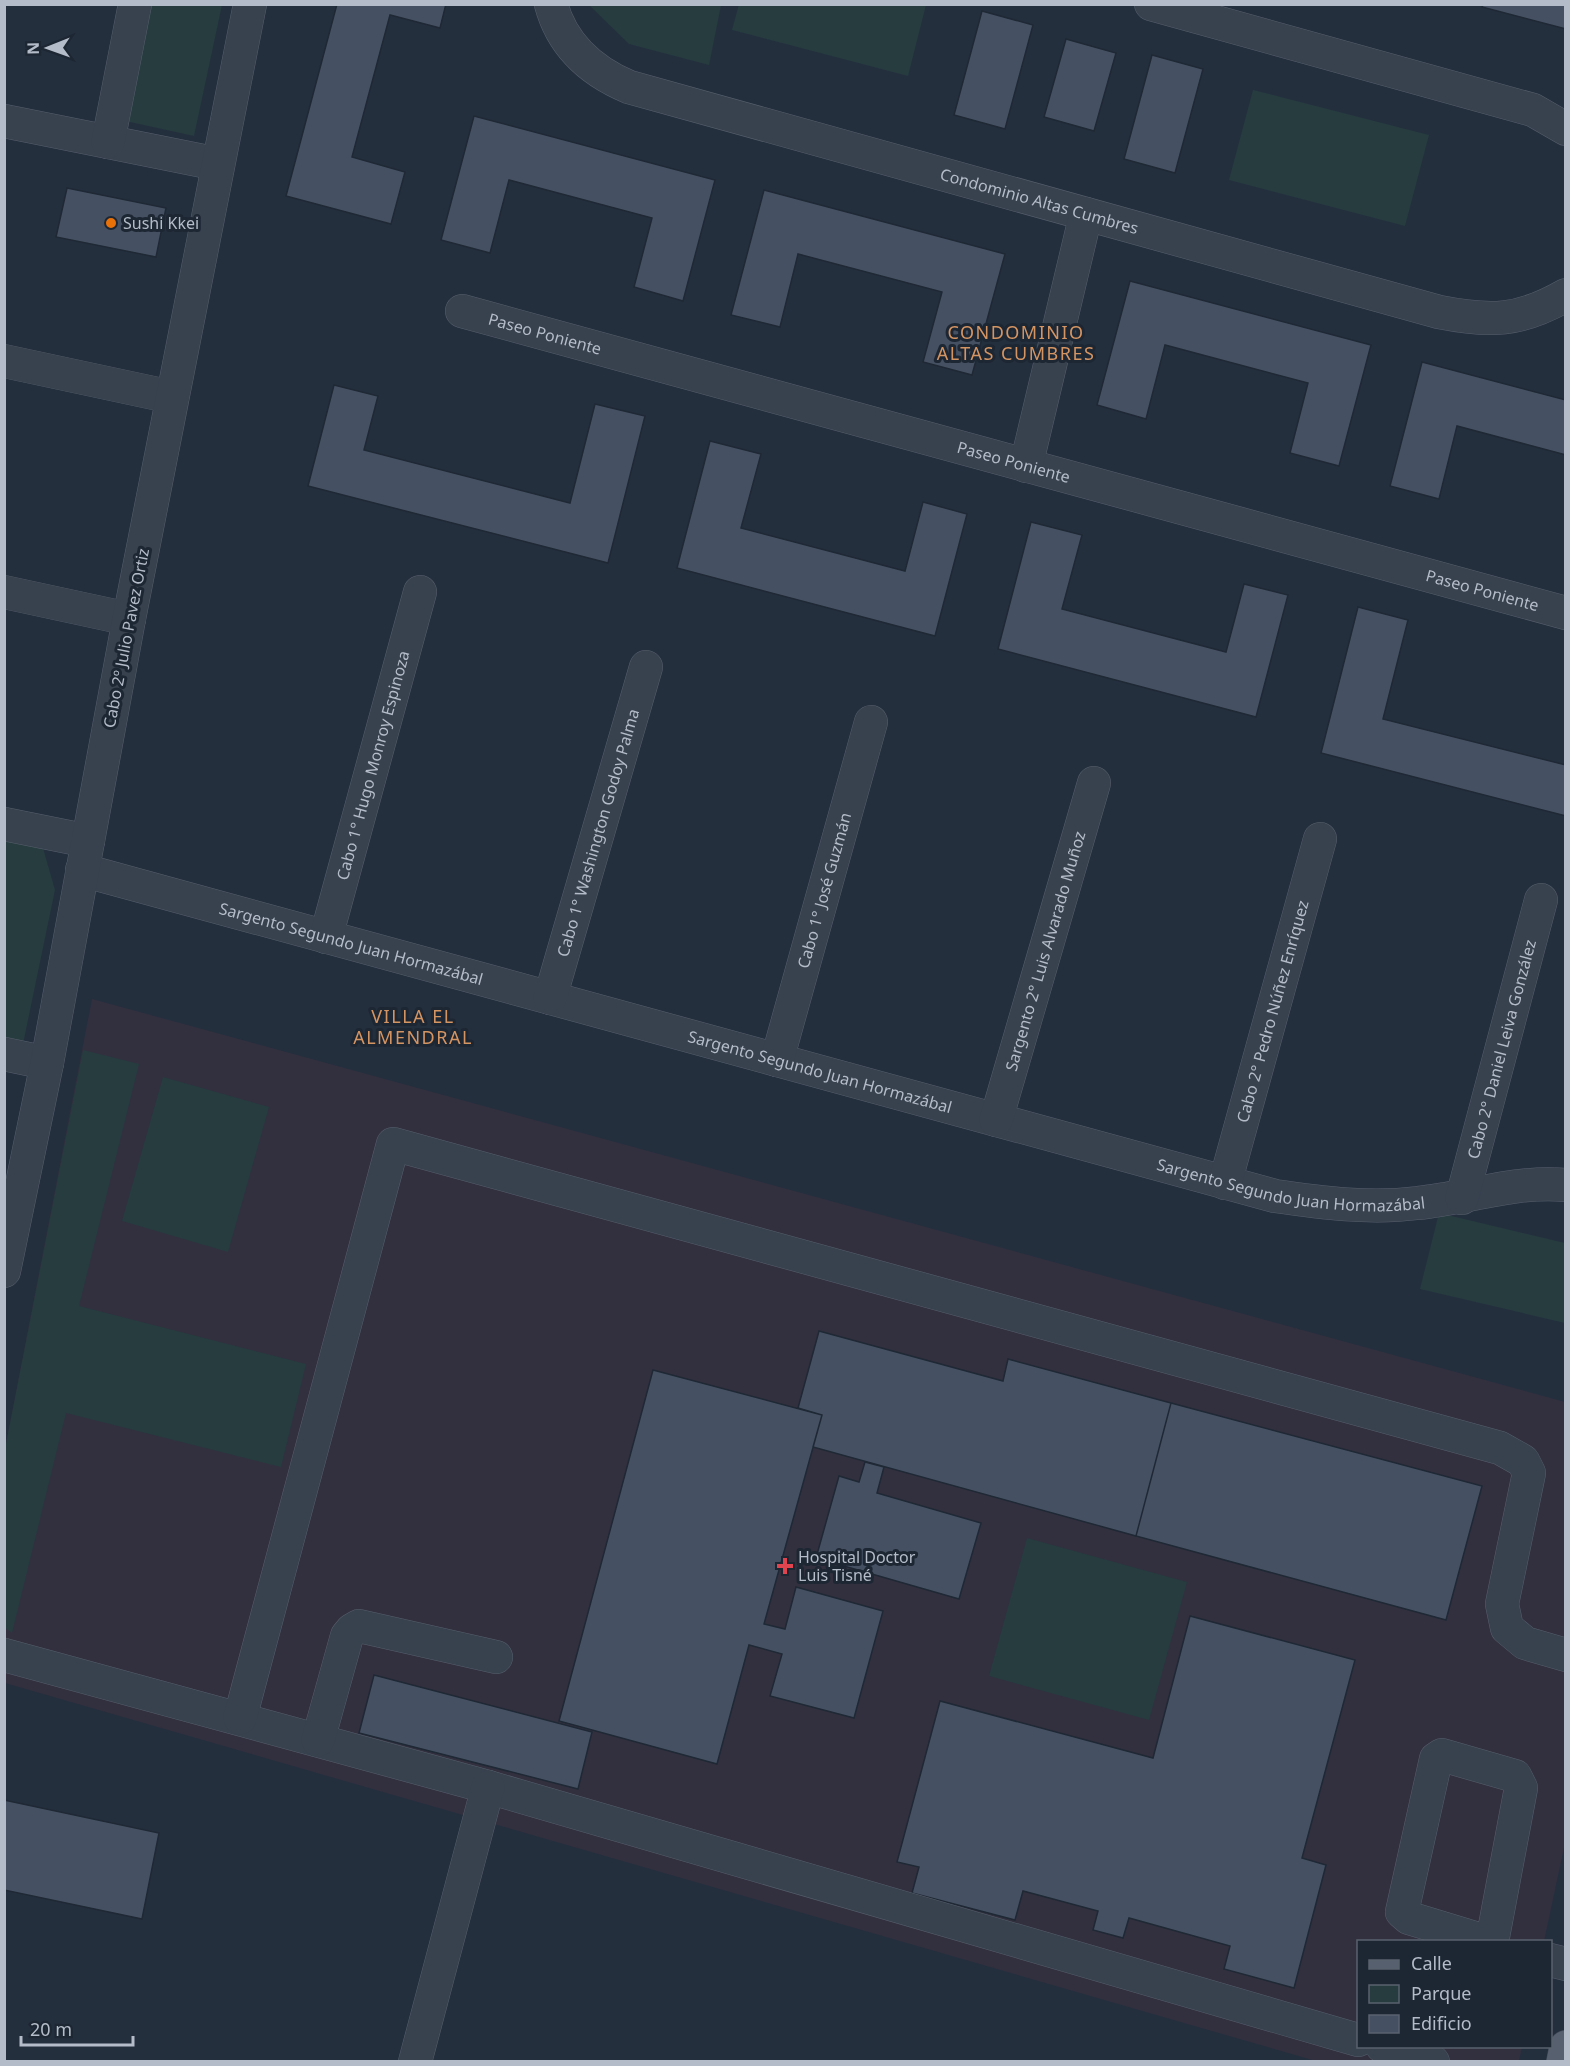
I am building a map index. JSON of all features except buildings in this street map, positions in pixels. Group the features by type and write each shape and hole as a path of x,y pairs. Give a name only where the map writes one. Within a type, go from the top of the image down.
{"main road":[{"path":"1563,2061 1566,2047"}],"street":[{"path":"108,142 135,4"},
{"name":"Cabo 2º Julio Pavez Ortiz","path":"4,1271 47,1063 129,619 250,4"},
{"name":"Condominio Altas Cumbres","path":"551,4 563,34 575,51 609,79 629,87 1438,312 1486,319 1511,317 1531,312 1566,295"},
{"path":"1151,4 1533,110 1566,129"},
{"path":"4,121 218,164"},
{"path":"1026,466 1086,214"},
{"name":"Paseo Poniente","path":"462,311 1566,613"},
{"path":"4,361 172,397"},
{"path":"4,592 129,619"},
{"name":"Cabo 1° Hugo Monroy Espinoza","path":"326,937 420,592"},
{"name":"Cabo 1° Washington Godoy Palma","path":"550,998 646,667"},
{"name":"Cabo 1° José Guzmán","path":"777,1060 871,722"},
{"name":"Sargento 2° Luis Alvarado Muñoz","path":"996,1120 1094,783"},
{"name":"Sargento Segundo Juan Hormazábal","path":"4,824 85,856 326,937 1275,1196 1327,1203 1416,1204 1524,1186 1566,1185"},
{"name":"Cabo 2° Pedro Núñez Enríquez","path":"1225,1183 1320,839"},
{"name":"Cabo 2° Daniel Leiva González","path":"1461,1198 1541,900"},
{"path":"4,1054 47,1063"},
{"path":"240,1718 393,1144 1500,1448 1522,1461 1529,1473 1502,1604 1507,1628 1525,1642 1566,1655"},
{"path":"318,1740 347,1636 359,1626 496,1657"},
{"path":"4,1655 488,1787 1357,2039"},
{"path":"1486,1940 1409,1918 1402,1912 1436,1759 1442,1755 1515,1776 1521,1788 1490,1940"},
{"path":"415,2061 488,1787"},
{"path":"1389,2048 1433,2061"}],"shaded area":[{"name":"Hospital Doctor Luis Tisné","path":"92,999 1565,1402 1566,1838 1544,1940 1357,1940 1357,2048 1522,2048 1519,2061 1316,2061 5,1683 5,1449"}],"green space":[{"path":"739,4 926,5 908,76 732,30"},
{"path":"149,5 222,5 194,136 121,120"},
{"path":"589,5 721,5 709,65 629,44"},
{"path":"1253,90 1429,135 1405,226 1229,180"},
{"path":"4,834 41,841 55,890 23,1044 5,1041"},
{"path":"83,1050 139,1064 79,1306 306,1364 281,1467 66,1413 12,1633 4,1627 5,1449"},
{"path":"163,1077 269,1107 228,1252 122,1221"},
{"path":"1439,1213 1565,1243 1565,1323 1420,1289"},
{"path":"1027,1538 1187,1582 1149,1720 989,1676"}],"place":[{"name":"Sushi Kkei","path":"111,223"},
{"name":"Hospital Doctor Luis Tisné","path":"785,1566"}],"district":[{"name":"CONDOMINIO ALTAS CUMBRES","path":"1016,342"},
{"name":"VILLA EL ALMENDRAL","path":"413,1026"}]}
